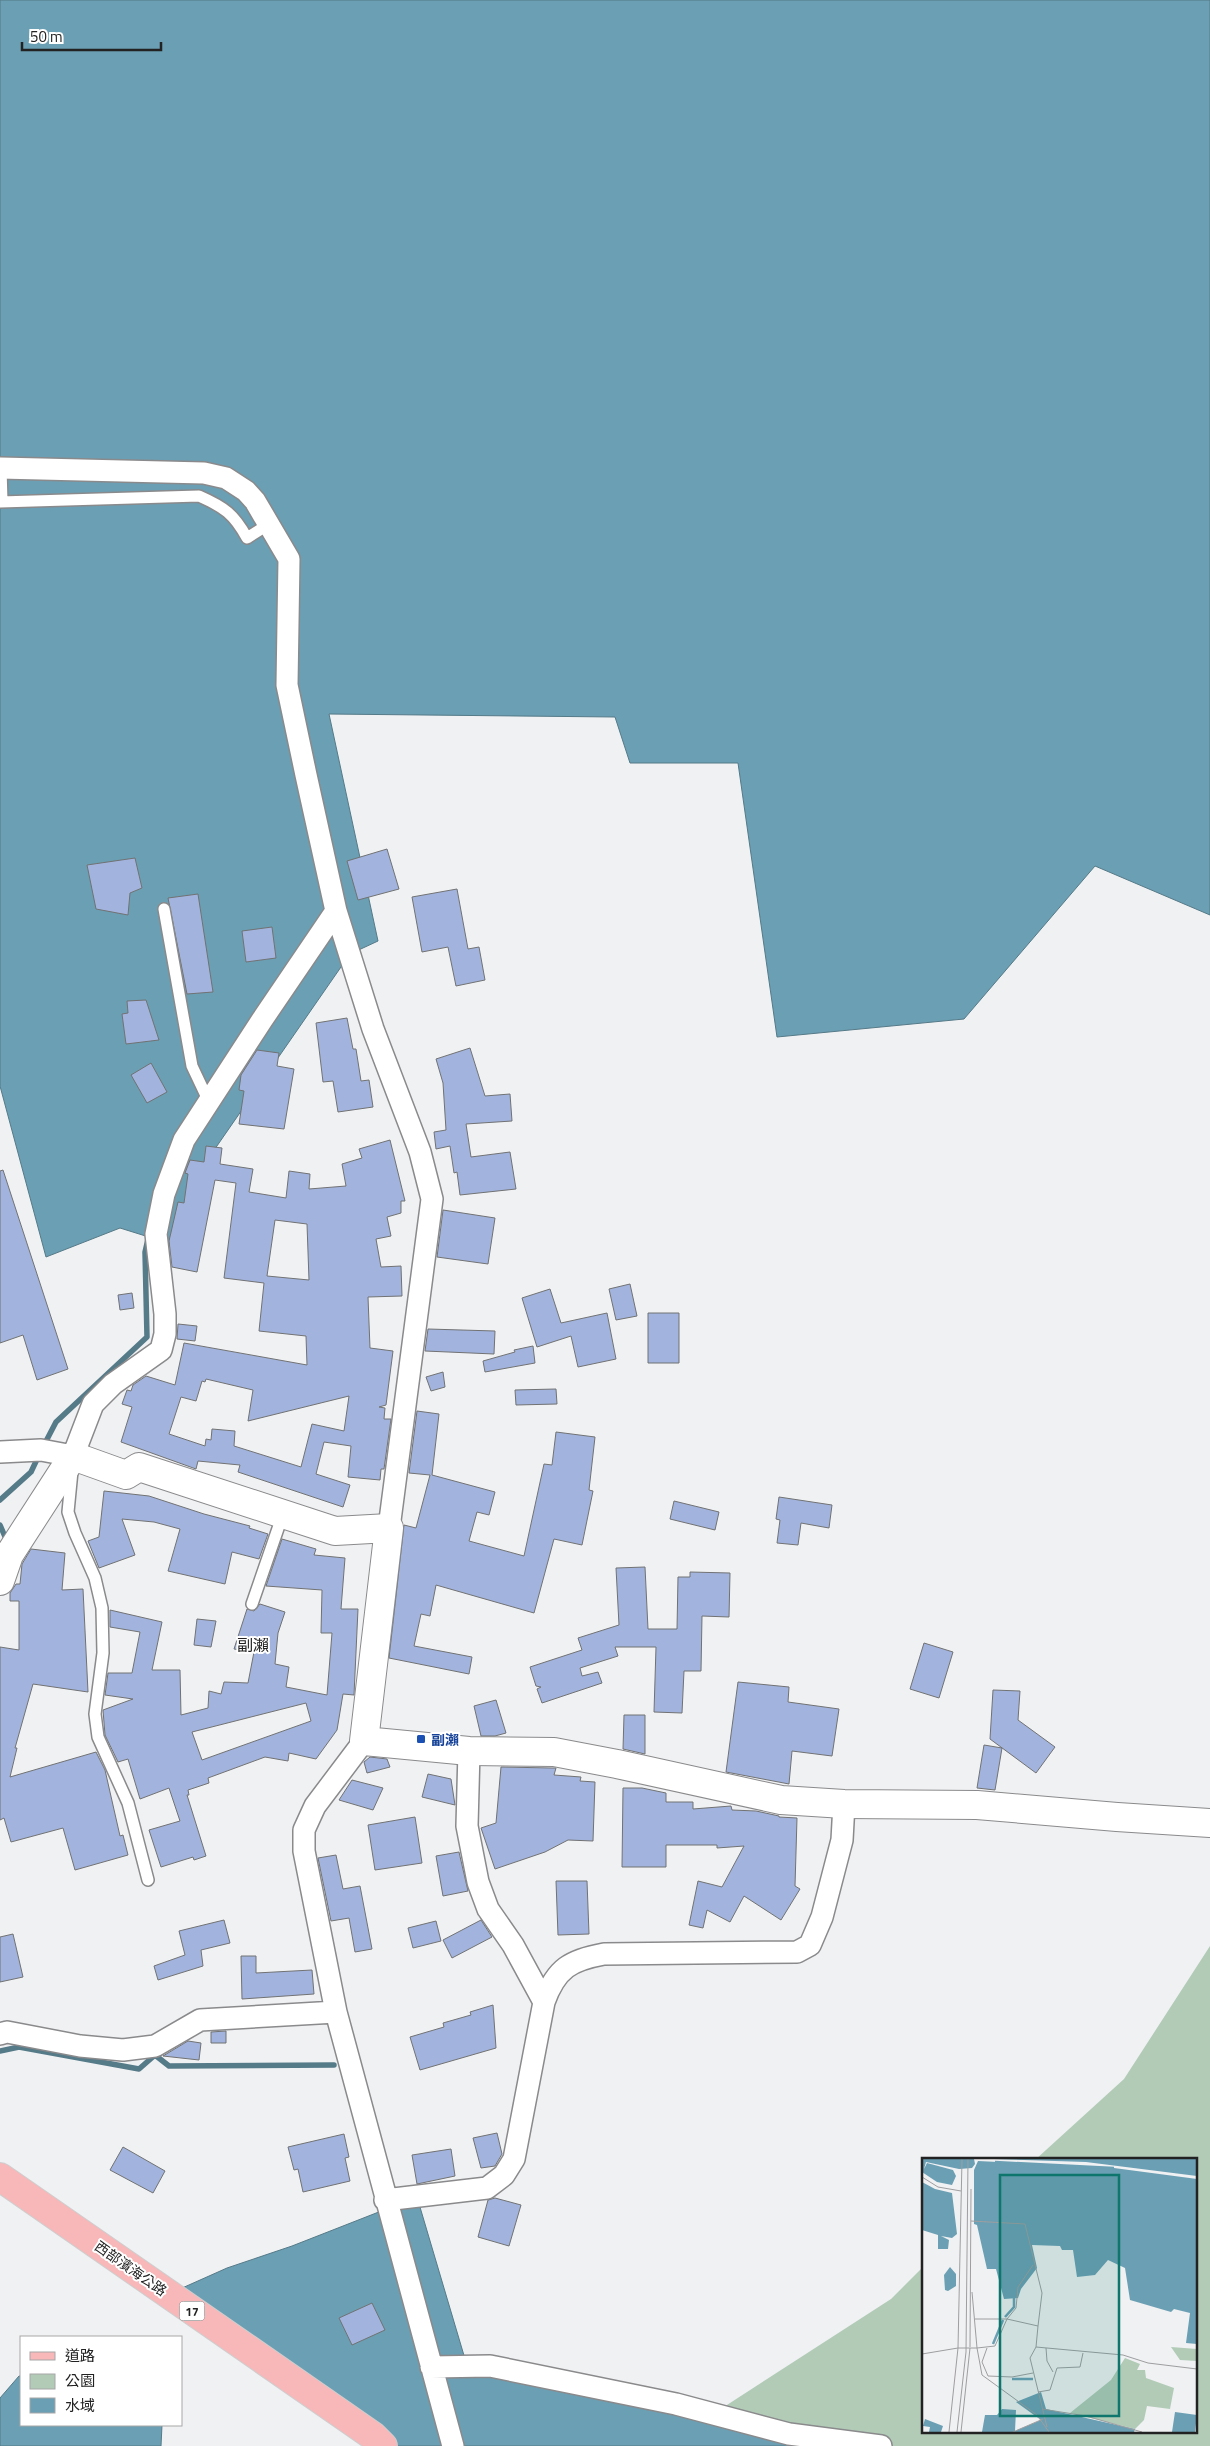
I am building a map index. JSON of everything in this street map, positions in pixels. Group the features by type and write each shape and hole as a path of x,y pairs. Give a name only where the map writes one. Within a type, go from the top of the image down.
{"main road":[{"name":"西部濱海公路","path":"0,2177 373,2436 383,2446"}],"street":[{"path":"1,472 215,475 226,478 246,491 256,501 273,534 289,559 287,685 336,911 373,1029 420,1152 432,1199 389,1528 364,1741 315,1806 304,1830 304,1851 336,2012 385,2200 453,2446"},
{"path":"0,1582 9,1555 73,1456 93,1404 113,1384 161,1350 165,1334 165,1314 156,1234 164,1194 184,1140 208,1100 336,911"},
{"path":"2,1451 41,1450 73,1456 126,1474 139,1467 335,1531 389,1528"},
{"path":"364,1741 469,1751 554,1752 781,1800 844,1804 977,1804 1117,1818 1210,1823"},
{"path":"469,1751 466,1826 478,1882 488,1909 513,1944 544,2002"},
{"path":"385,2200 487,2188 504,2175 514,2159 544,2002 549,1989 563,1970 578,1959 604,1954 797,1952 810,1946 822,1917 842,1840 844,1804"},
{"path":"0,2034 7,2032 80,2046 123,2050 155,2046 200,2020 336,2012"},
{"path":"431,2367 490,2366 676,2404 789,2434 881,2446"}],"lane":[{"path":"1,472 1,501 200,496 222,506 238,522 248,537 273,534"},
{"path":"164,909 192,1066 208,1100"},
{"path":"73,1456 68,1512 95,1578 102,1608 103,1653 95,1714 98,1737 128,1803 148,1880"},
{"path":"252,1604 283,1514"}],"green space":[{"path":"1210,1946 1210,2446 842,2446 713,2414 891,2299 922,2268 922,2434 1198,2434 1198,2158 1037,2158 1124,2079"}],"water":[{"path":"0,0 1210,0 1210,915 1095,866 964,1019 777,1037 738,763 630,763 615,717 329,714 378,941 350,954 210,1156 184,1248 120,1228 46,1257 0,1086"},
{"path":"417,2197 468,2369 842,2446 376,2446 162,2297 227,2268 292,2246"},
{"path":"20,2376 20,2426 162,2426 161,2446 0,2446 0,2398"}],"building":[{"path":"387,849 399,889 358,900 347,861"},
{"path":"135,858 142,888 130,893 128,915 96,909 87,865"},
{"path":"457,889 468,949 479,947 485,980 456,986 448,947 422,952 412,897"},
{"path":"198,894 213,992 187,994 168,898"},
{"path":"272,927 276,958 246,962 242,931"},
{"path":"146,1000 159,1040 126,1044 122,1014 128,1013 127,1001"},
{"path":"347,1018 353,1049 356,1049 361,1081 369,1080 373,1107 338,1112 333,1081 323,1082 316,1023"},
{"path":"470,1048 485,1096 510,1094 512,1121 466,1124 471,1157 510,1152 516,1189 460,1195 457,1172 454,1173 450,1146 436,1149 434,1132 446,1130 443,1083 436,1059"},
{"path":"257,1050 279,1053 277,1066 294,1069 284,1129 239,1124 244,1091 239,1090 241,1075"},
{"path":"151,1063 167,1092 147,1103 131,1075"},
{"path":"390,1140 405,1201 401,1201 401,1213 387,1217 391,1236 376,1239 381,1267 401,1266 402,1296 368,1297 370,1348 393,1351 386,1405 379,1407 385,1408 384,1419 391,1419 384,1469 381,1469 380,1480 348,1477 351,1446 324,1442 316,1474 350,1485 343,1507 238,1472 240,1465 198,1461 196,1469 121,1442 132,1407 122,1404 127,1390 131,1391 133,1385 146,1376 175,1385 184,1343 307,1365 306,1336 259,1331 264,1283 224,1278 236,1183 215,1180 197,1272 172,1267 169,1241 178,1202 184,1203 188,1174 185,1173 190,1160 204,1162 206,1146 222,1148 220,1164 253,1169 249,1192 286,1198 289,1171 310,1174 309,1189 346,1186 342,1164 362,1158 359,1149","holes":["275,1220 307,1224 309,1280 267,1276","206,1379 253,1390 248,1421 349,1396 344,1431 312,1424 301,1467 234,1446 235,1431 212,1429 211,1440 206,1439 205,1446 169,1434 181,1397 196,1401 202,1381 205,1382"]},
{"path":"3,1170 68,1369 37,1380 23,1335 0,1343 0,1171"},
{"path":"443,1210 495,1218 488,1264 437,1257"},
{"path":"630,1284 637,1316 616,1320 609,1289"},
{"path":"550,1289 561,1323 607,1313 616,1359 578,1367 571,1336 537,1347 522,1298"},
{"path":"132,1293 134,1308 120,1310 118,1295"},
{"path":"648,1313 679,1313 679,1363 648,1363"},
{"path":"178,1324 197,1326 195,1341 177,1339"},
{"path":"428,1329 495,1331 494,1354 425,1351"},
{"path":"533,1346 535,1363 485,1372 483,1361 515,1352 514,1350"},
{"path":"443,1372 445,1387 431,1391 426,1377"},
{"path":"556,1389 557,1404 516,1405 515,1390"},
{"path":"417,1411 439,1414 432,1475 495,1492 489,1515 477,1512 469,1541 524,1556 544,1464 552,1465 556,1432 595,1437 589,1490 593,1491 582,1545 554,1539 534,1613 436,1585 430,1616 421,1614 414,1646 472,1657 469,1674 389,1658 404,1525 416,1528 430,1475 409,1473"},
{"path":"104,1491 149,1496 204,1514 250,1526 249,1528 268,1534 259,1559 232,1552 225,1584 168,1571 180,1529 154,1522 122,1519 135,1555 99,1568 88,1541 99,1537"},
{"path":"779,1497 832,1505 829,1528 801,1523 798,1545 777,1543 780,1520 776,1519"},
{"path":"674,1501 719,1512 715,1530 670,1519"},
{"path":"282,1539 316,1549 314,1555 345,1558 341,1609 358,1609 354,1695 343,1694 337,1730 316,1759 289,1753 288,1761 265,1757 208,1778 209,1783 188,1790 189,1795 187,1795 206,1856 194,1860 193,1857 161,1867 149,1830 180,1821 169,1788 140,1799 128,1759 118,1762 105,1735 103,1710 133,1699 105,1695 108,1673 132,1673 140,1632 110,1627 110,1610 162,1622 152,1670 180,1670 181,1715 208,1708 209,1691 221,1694 224,1682 248,1683 254,1652 234,1649 247,1609 254,1611 260,1604 285,1612 278,1633 275,1664 289,1667 286,1687 327,1695 332,1633 321,1633 322,1590 266,1586","holes":["306,1703 311,1721 202,1760 192,1732"]},
{"path":"31,1549 65,1553 62,1590 83,1589 88,1692 33,1684 15,1748 17,1748 10,1777 96,1752 105,1770 120,1836 123,1835 128,1855 75,1870 63,1828 11,1842 4,1818 0,1820 0,1647 19,1650 19,1601 10,1601 10,1593 16,1584 20,1584 22,1564"},
{"path":"645,1567 648,1629 677,1629 678,1577 690,1577 690,1572 730,1573 729,1617 702,1616 701,1671 684,1671 682,1713 654,1712 656,1647 615,1647 618,1656 580,1668 582,1676 598,1672 602,1683 542,1703 537,1689 541,1687 536,1686 530,1667 582,1650 578,1638 619,1625 616,1568"},
{"path":"197,1619 216,1621 211,1647 194,1645"},
{"path":"924,1643 953,1652 939,1698 910,1689"},
{"path":"738,1682 789,1687 788,1702 839,1709 832,1756 792,1751 789,1784 726,1772"},
{"path":"993,1690 1020,1691 1018,1720 1055,1747 1036,1773 990,1739"},
{"path":"496,1700 506,1733 495,1736 481,1736 474,1706"},
{"path":"624,1715 645,1715 645,1754 623,1749"},
{"path":"984,1745 1002,1748 995,1790 977,1788"},
{"path":"370,1757 387,1759 390,1767 367,1773 364,1762"},
{"path":"501,1767 556,1768 554,1775 581,1777 580,1781 595,1782 593,1841 568,1840 545,1852 495,1869 481,1828 496,1823"},
{"path":"428,1774 451,1779 455,1805 422,1797"},
{"path":"352,1780 383,1788 373,1810 339,1800"},
{"path":"623,1788 642,1788 666,1793 666,1802 693,1802 693,1809 731,1806 732,1810 756,1811 779,1817 797,1818 795,1886 800,1889 781,1920 744,1896 730,1922 707,1910 703,1928 689,1925 698,1881 722,1887 744,1846 717,1848 717,1845 666,1845 666,1867 622,1867"},
{"path":"415,1817 422,1863 375,1870 368,1825"},
{"path":"459,1852 468,1891 443,1896 436,1856"},
{"path":"336,1855 343,1889 360,1886 372,1949 355,1952 349,1918 331,1921 318,1858"},
{"path":"556,1881 587,1881 589,1934 558,1935"},
{"path":"224,1920 230,1943 201,1950 203,1966 158,1980 154,1966 185,1955 179,1931"},
{"path":"481,1920 492,1937 452,1958 443,1940"},
{"path":"436,1921 441,1941 413,1948 408,1928"},
{"path":"13,1934 23,1977 0,1982 0,1937"},
{"path":"241,1956 256,1956 256,1973 312,1970 314,1994 242,1999"},
{"path":"493,2005 496,2048 420,2070 410,2037 444,2027 443,2023 471,2015 470,2012"},
{"path":"226,2031 226,2043 211,2043 211,2032"},
{"path":"188,2041 201,2043 199,2060 163,2056"},
{"path":"497,2133 502,2154 495,2166 481,2168 473,2138"},
{"path":"344,2134 349,2157 345,2158 350,2181 303,2192 298,2169 294,2170 288,2147"},
{"path":"123,2147 165,2171 153,2193 110,2170"},
{"path":"451,2149 455,2176 417,2184 412,2155"},
{"path":"495,2198 521,2205 509,2246 478,2237 488,2200"},
{"path":"372,2303 385,2330 352,2345 339,2318"}],"waterway":[{"path":"43,1447 56,1422 147,1337 145,1252 148,1239"},
{"path":"0,1500 31,1472 39,1455"},
{"path":"0,1525 6,1539 5,1542"},
{"path":"0,2051 19,2047 139,2069 155,2055 169,2066 334,2065"}],"place":[{"name":"副瀨","path":"421,1739"}],"district":[{"name":"副瀨","path":"253,1645"}]}
